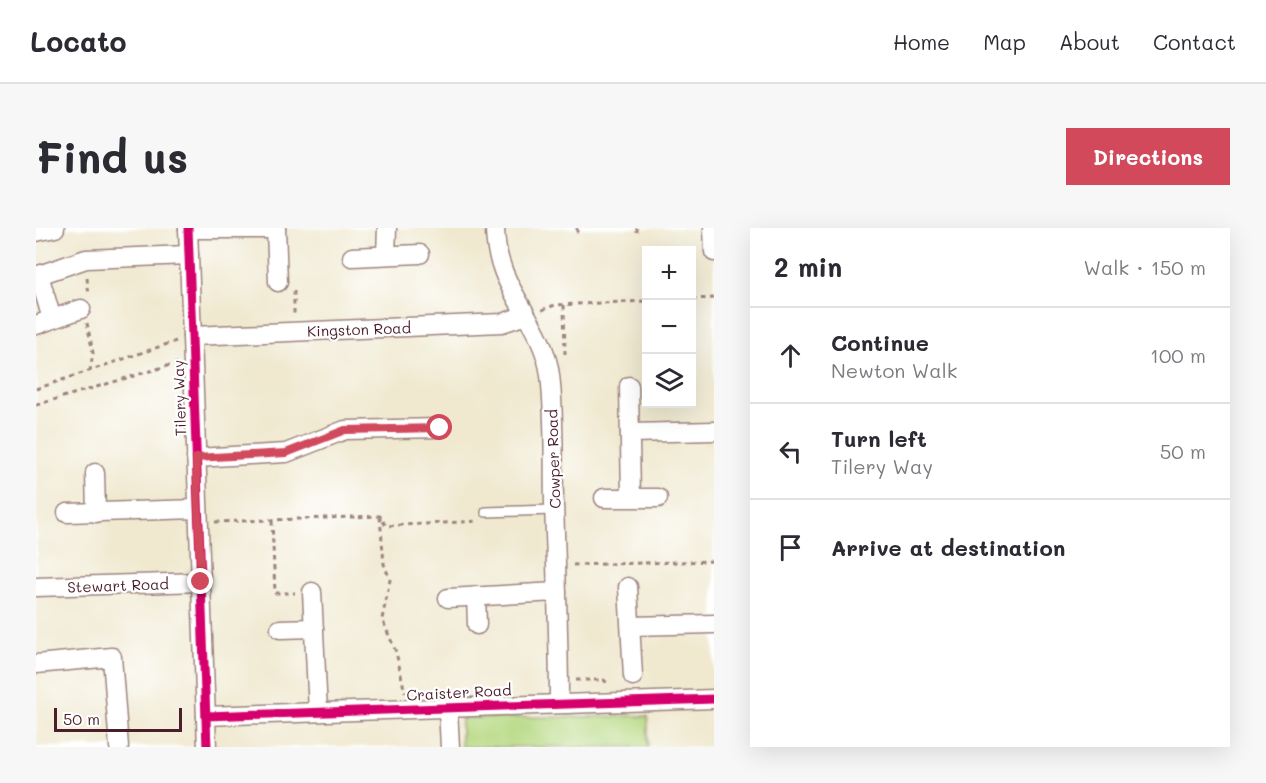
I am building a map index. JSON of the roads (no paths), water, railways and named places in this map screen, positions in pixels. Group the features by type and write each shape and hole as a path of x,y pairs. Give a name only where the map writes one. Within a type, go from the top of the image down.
{"street":[{"path":"36,232 55,228"},
{"path":"188,228 276,228 278,282"},
{"name":"Tilery Way","path":"188,228 207,747"},
{"path":"386,255 387,228"},
{"name":"Cowper Road","path":"495,228 495,251 501,268 510,290 542,347 549,373 554,427 559,702"},
{"path":"713,228 714,252"},
{"path":"352,256 420,254"},
{"path":"81,309 44,322 37,275 86,259 189,255"},
{"name":"Kingston Road","path":"192,336 502,323 526,315"},
{"path":"628,386 631,497"},
{"path":"196,458 286,453 345,430 440,428"},
{"path":"630,433 714,431"},
{"path":"95,473 96,513"},
{"path":"604,498 658,498"},
{"path":"67,513 198,516"},
{"name":"Stewart Road","path":"36,587 201,582"},
{"path":"628,587 633,675"},
{"path":"312,592 318,712"},
{"path":"448,598 557,592"},
{"path":"476,596 477,625"},
{"path":"631,626 714,624"},
{"path":"280,629 314,628"},
{"path":"36,664 112,657 119,747"},
{"name":"Craister Road","path":"206,716 448,709 559,702 714,699"},
{"path":"448,709 450,747"}],"lane":[{"path":"486,512 555,510"}]}
